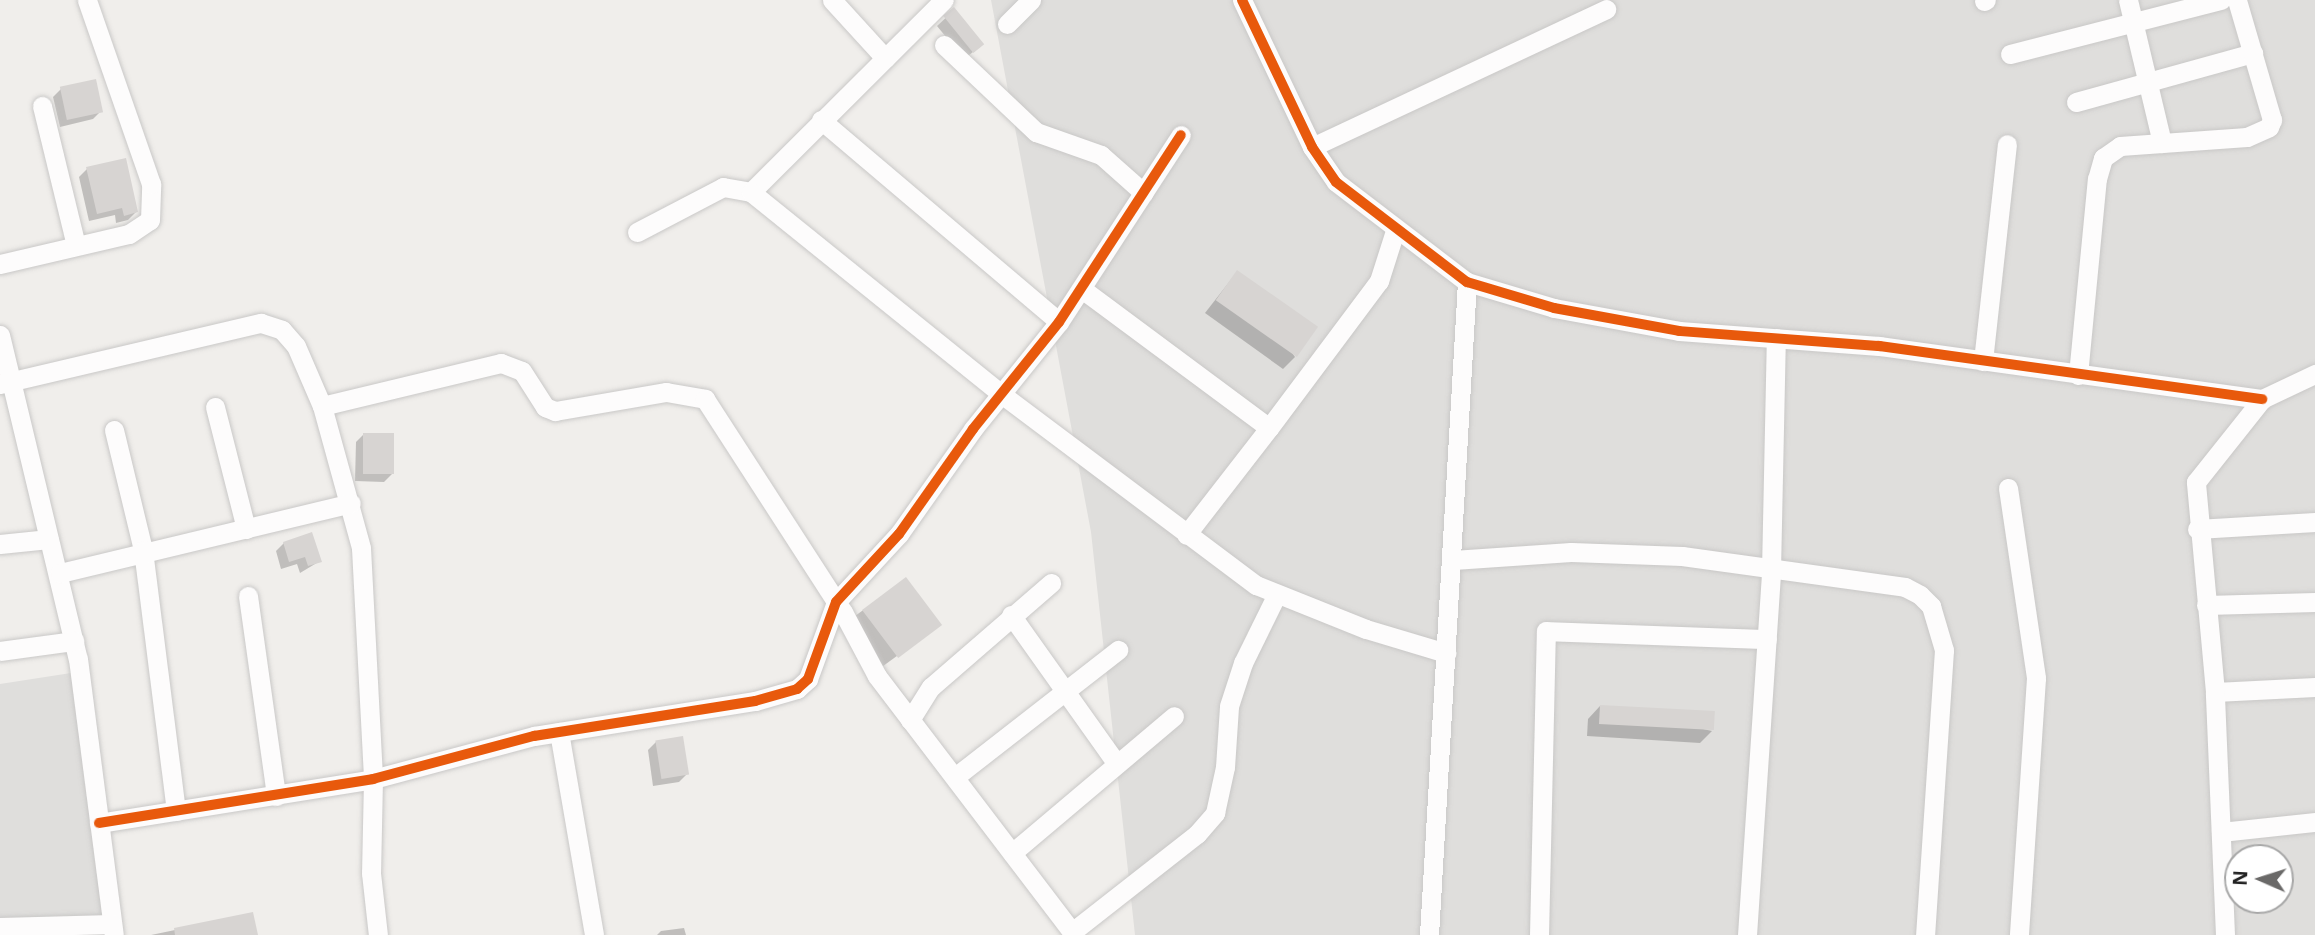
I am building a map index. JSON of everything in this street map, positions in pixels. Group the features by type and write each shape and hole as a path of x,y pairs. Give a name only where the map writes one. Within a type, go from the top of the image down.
{"street":[{"path":"0,264 130,234 145,226 150,219 153,197 87,0"},
{"path":"832,0 885,58"},
{"path":"751,192 944,0"},
{"path":"1007,24 1031,0"},
{"path":"2128,0 2162,143"},
{"path":"2010,54 2221,0"},
{"path":"2078,375 2100,163 2120,146 2247,137 2269,127 2272,110 2237,0"},
{"path":"1250,3 1312,147 1336,182 1395,231 1467,282 1541,306 1667,329 1983,361 2262,398"},
{"path":"1312,147 1606,9"},
{"path":"944,45 1036,132 1101,155 1144,193"},
{"path":"2076,103 2147,86 2253,53"},
{"path":"42,106 76,245"},
{"path":"821,120 1059,322"},
{"path":"99,823 373,779 559,732 755,701 797,689 808,679 836,602 899,534 1000,393 1059,322 1181,135"},
{"path":"1983,361 2007,144"},
{"path":"636,232 723,187 751,192 1000,393 1186,535 1277,594 1366,629 1446,653"},
{"path":"1186,535 1379,281 1395,231"},
{"path":"1429,935 1453,560 1467,282"},
{"path":"1082,289 1269,428"},
{"path":"5,383 171,341 261,323 290,338 323,407 352,503 361,548 373,779 372,873 378,935"},
{"path":"0,335 5,383 60,573 74,641 113,929 0,927"},
{"path":"1747,935 1771,571 1776,338"},
{"path":"323,407 501,363 522,371 545,407 555,411 666,392 705,398 836,602 877,676 1073,934 1197,834 1216,813 1232,696 1277,594"},
{"path":"2225,935 2215,692 2197,529 2196,482 2262,398 2315,374"},
{"path":"215,407 246,529"},
{"path":"114,430 144,550 176,811"},
{"path":"2008,488 2036,678 2019,935"},
{"path":"60,573 144,550 352,503"},
{"path":"2197,529 2315,522"},
{"path":"0,544 49,539"},
{"path":"1453,560 1571,552 1682,556 1771,571 1905,587 1931,606 1944,650 1925,935"},
{"path":"910,720 931,687 1051,583"},
{"path":"248,596 276,796"},
{"path":"2206,605 2315,602"},
{"path":"1011,615 1066,688 1116,763"},
{"path":"1539,935 1546,631 1767,639"},
{"path":"0,651 74,641"},
{"path":"955,777 1118,650"},
{"path":"2215,692 2315,687"},
{"path":"1012,853 1174,716"},
{"path":"559,732 594,935"},
{"path":"2221,832 2315,822"}],"shaded area":[{"path":"991,0 2315,0 2315,935 1135,935 1091,532"},
{"path":"71,673 113,935 0,935 0,684"}],"building":[{"path":"954,7 984,44 973,53 943,16"},
{"path":"96,79 103,112 67,120 60,87"},
{"path":"126,158 138,212 124,216 122,208 97,214 86,167"},
{"path":"1237,270 1318,327 1297,357 1216,300"},
{"path":"363,433 394,433 394,474 363,474"},
{"path":"312,532 322,562 308,566 305,557 289,562 283,542"},
{"path":"906,577 942,625 898,658 862,610"},
{"path":"1600,705 1715,711 1714,730 1599,724"},
{"path":"683,736 689,775 661,779 655,740"},
{"path":"253,912 258,935 175,935 174,928"}],"cycle path":[{"path":"1242,0 1312,147 1336,182 1467,282 1554,308 1679,331 1879,346 2262,399"},
{"path":"99,823 373,779 534,736 755,701 797,689 808,679 836,602 899,534 973,429 1059,322 1181,135"}]}
